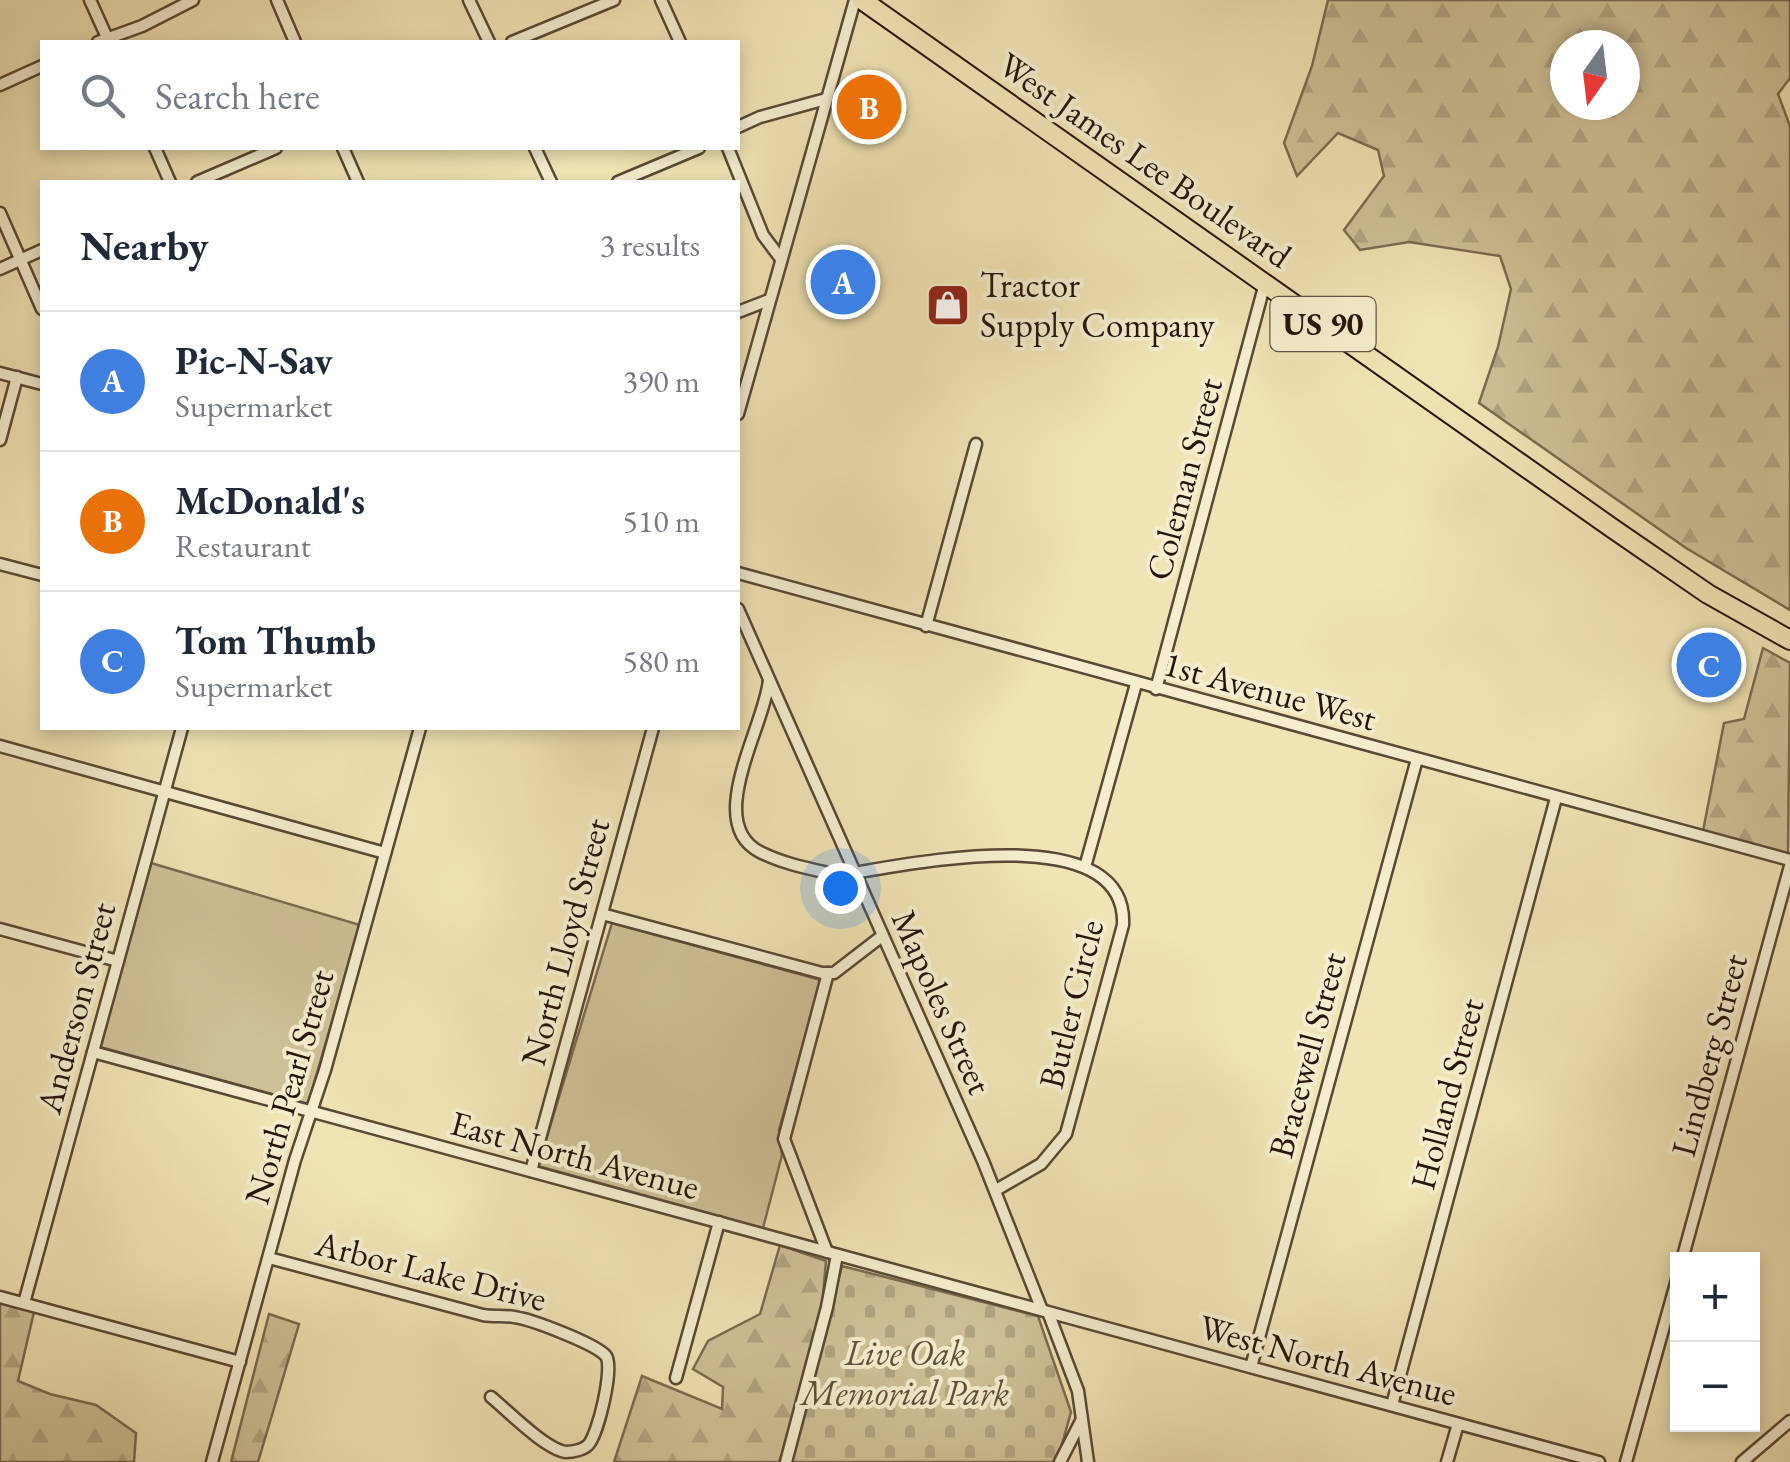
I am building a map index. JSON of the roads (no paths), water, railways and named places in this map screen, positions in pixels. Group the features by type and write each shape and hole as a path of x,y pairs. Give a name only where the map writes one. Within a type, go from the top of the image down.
{"main road":[{"name":"West James Lee Boulevard","path":"858,0 1708,594 1790,640"}],"street":[{"path":"90,0 105,40"},
{"path":"107,40 192,0"},
{"path":"277,0 294,40"},
{"path":"469,0 488,40"},
{"path":"517,40 614,0"},
{"path":"661,0 679,40"},
{"path":"740,407 858,0"},
{"path":"0,85 40,67"},
{"path":"740,126 826,100"},
{"path":"156,150 169,180"},
{"path":"202,180 271,150"},
{"path":"343,150 357,180"},
{"path":"537,150 550,180"},
{"path":"623,180 694,150"},
{"path":"729,150 763,235 780,259"},
{"path":"0,213 40,304"},
{"path":"0,269 40,251"},
{"name":"Coleman Street","path":"1156,689 1265,284"},
{"path":"740,311 769,300"},
{"path":"0,373 40,383"},
{"path":"0,440 17,377"},
{"path":"926,626 976,444"},
{"path":"0,564 40,575"},
{"name":"1st Avenue West","path":"740,574 1790,863"},
{"name":"Mapoles Street","path":"740,613 996,1190 1078,1391 1088,1462"},
{"path":"769,676 767,701 735,798 740,834 745,842 768,856 856,876"},
{"path":"1085,866 1136,684"},
{"name":"Anderson Street","path":"24,1303 181,730"},
{"name":"North Pearl Street","path":"212,1462 419,730"},
{"name":"North Lloyd Street","path":"531,1171 652,730"},
{"path":"0,746 385,853"},
{"name":"Bracewell Street","path":"1251,1367 1417,759"},
{"name":"Holland Street","path":"1392,1406 1556,798"},
{"name":"Butler Circle","path":"856,876 984,856 1026,856 1085,866 1111,883 1124,911 1066,1134 1041,1164 996,1190"},
{"name":"Lindberg Street","path":"1684,1252 1790,863"},
{"path":"602,914 781,964 828,973 834,973 882,936"},
{"path":"0,929 118,961"},
{"path":"786,1462 827,1307 832,1253 784,1139 828,973"},
{"name":"East North Avenue","path":"93,1052 1045,1311"},
{"path":"676,1378 719,1222"},
{"name":"Arbor Lake Drive","path":"269,1258 484,1315 516,1317 598,1349 609,1363 593,1436 579,1450 568,1452 547,1442 492,1397"},
{"path":"0,1296 240,1362"},
{"path":"1626,1462 1670,1305"},
{"name":"West North Avenue","path":"1045,1311 1599,1462"},
{"path":"1060,1462 1082,1420"},
{"path":"1742,1462 1790,1421"},
{"path":"1447,1462 1458,1424"}],"place":[{"name":"McDonald's","path":"869,107"},
{"name":"Pic-N-Sav","path":"843,282"},
{"name":"Tractor Supply Company","path":"948,305"},
{"name":"Tom Thumb","path":"1709,665"}],"park label":[{"name":"Live Oak Memorial Park","path":"905,1373"}]}
